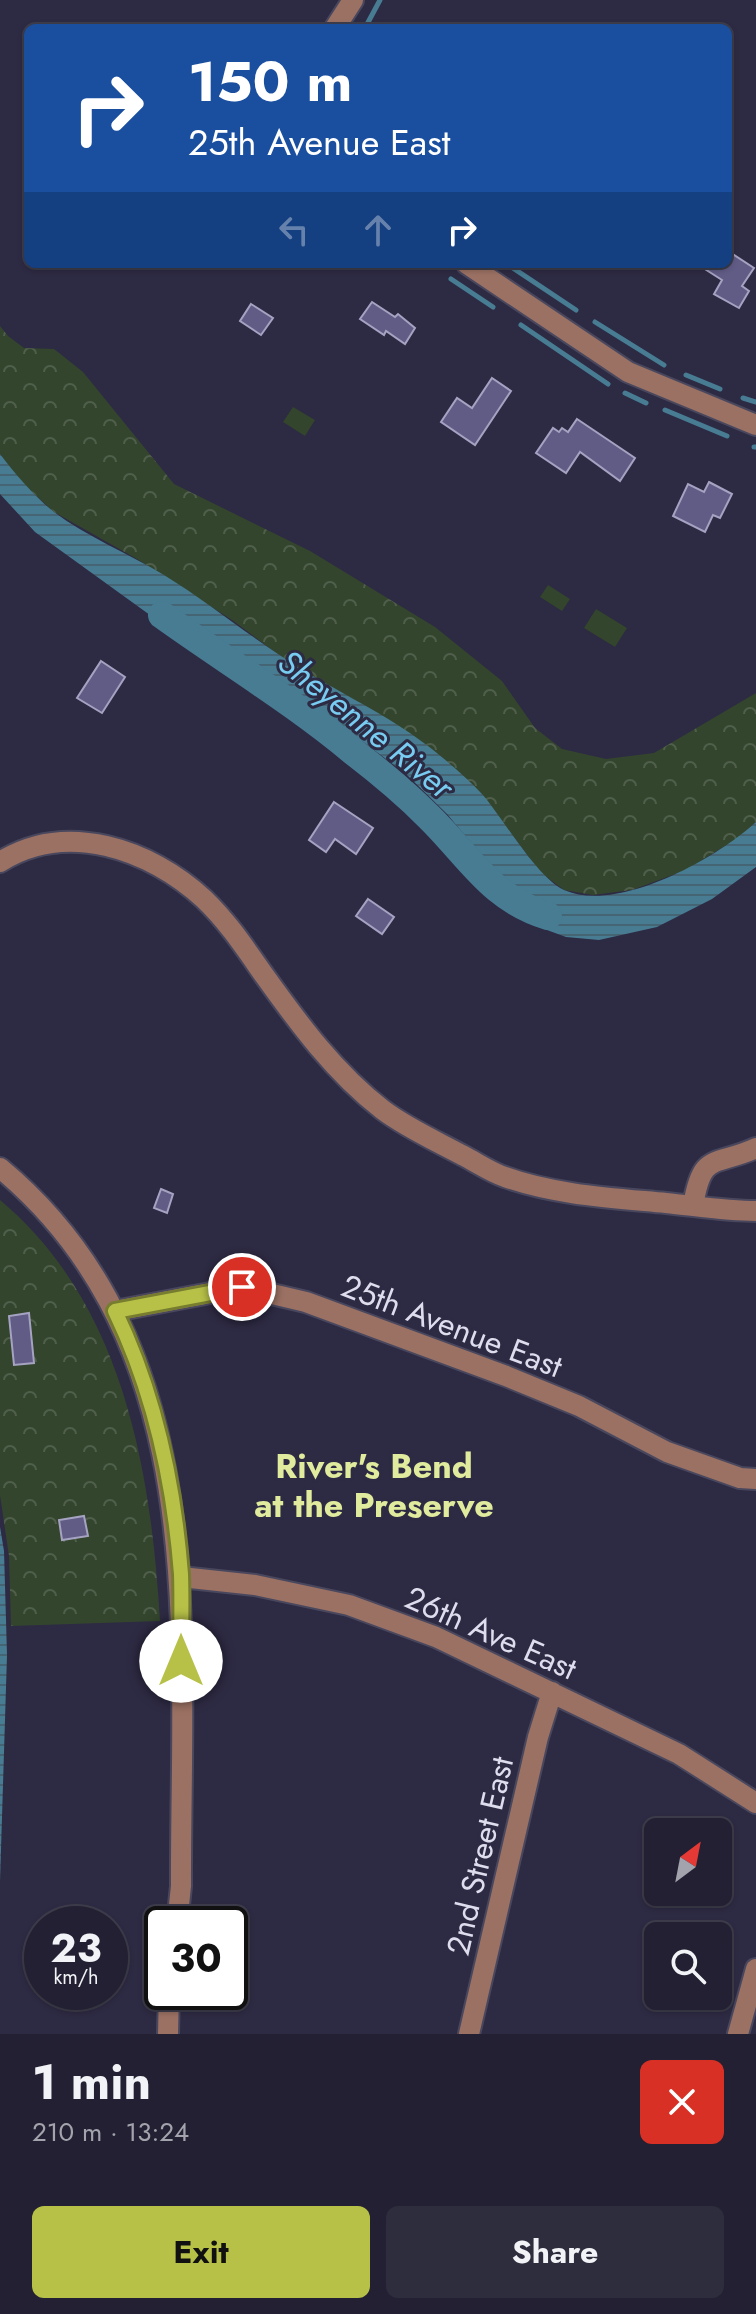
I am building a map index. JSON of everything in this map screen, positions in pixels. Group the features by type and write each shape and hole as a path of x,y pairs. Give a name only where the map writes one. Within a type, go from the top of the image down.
{"street":[{"path":"338,24 353,0"},
{"path":"473,268 628,372 756,425"},
{"path":"0,862 18,850 54,841 68,841 94,842 125,851 160,867 202,897 232,929 307,1034 345,1078 385,1111 429,1138 503,1176 534,1185 619,1199 756,1211"},
{"path":"693,1206 702,1170 714,1161 756,1148"},
{"path":"0,1168 35,1201 76,1248 115,1311 138,1363 156,1421 181,1577 179,1906"},
{"name":"25th Avenue East","path":"115,1311 242,1287 306,1302 579,1406 667,1452 740,1478 756,1479"},
{"name":"26th Ave East","path":"181,1577 255,1585 349,1605 436,1637 679,1754 756,1803"},
{"name":"2nd Street East","path":"469,2034 538,1737 552,1692"},
{"path":"738,2034 756,1969"},
{"path":"168,2034 169,2010"}],"green space":[{"path":"0,326 24,348 54,349 83,372 174,484 310,551 435,627 502,681 535,728 562,749 606,759 654,753 756,693 756,822 738,838 686,870 632,890 593,895 564,890 540,872 480,792 232,620 137,559 54,512 20,481 0,454"},
{"path":"293,407 315,420 305,436 283,422"},
{"path":"548,585 570,599 562,611 540,597"},
{"path":"596,609 627,628 615,647 584,628"},
{"path":"0,1200 42,1241 76,1288 102,1338 123,1392 138,1448 148,1506 160,1621 11,1626 9,1556 0,1495"}],"water":[{"path":"0,454 32,492 67,521 164,575 296,666 428,746 482,794 532,861 564,890 586,895 611,895 638,889 692,866 756,822 756,867 712,899 657,927 599,940 566,937 536,926 509,897 483,857 447,814 406,774 338,723 265,676 212,644 161,623 35,532 0,494"},
{"path":"0,1527 4,1551 7,1655 0,1882"}],"building":[{"path":"732,254 754,268 742,286 749,291 739,308 714,294 722,280 703,268 732,268"},
{"path":"372,302 395,317 398,314 415,328 405,344 360,319"},
{"path":"251,304 273,318 261,335 240,321"},
{"path":"492,378 511,391 475,445 441,422 457,398 472,408"},
{"path":"577,419 635,458 620,481 580,452 566,473 536,453 553,428 568,432"},
{"path":"709,482 732,494 720,518 713,515 705,532 673,516 688,484 704,492"},
{"path":"101,661 125,677 102,713 77,698"},
{"path":"334,802 373,828 356,854 335,839 326,852 309,840"},
{"path":"368,899 394,917 382,934 356,916"},
{"path":"161,1189 173,1194 167,1213 154,1208"},
{"path":"29,1313 34,1363 14,1365 9,1316"},
{"path":"84,1516 88,1536 62,1540 59,1520"}],"waterway":[{"path":"367,24 380,0"},
{"path":"513,268 576,310"},
{"path":"451,279 493,307"},
{"path":"595,322 664,365"},
{"path":"521,325 608,384"},
{"path":"686,375 720,389"},
{"path":"625,393 646,403"},
{"path":"743,398 756,402"},
{"path":"665,410 727,436"},
{"name":"Sheyenne River","path":"162,615 332,734 411,800 496,887 511,899 548,916"}],"district":[{"name":"River's Bend at the Preserve","path":"374,1486"}],"route":[{"path":"181,1661 181,1577 166,1471 156,1421 138,1363 115,1311 242,1287"}]}
